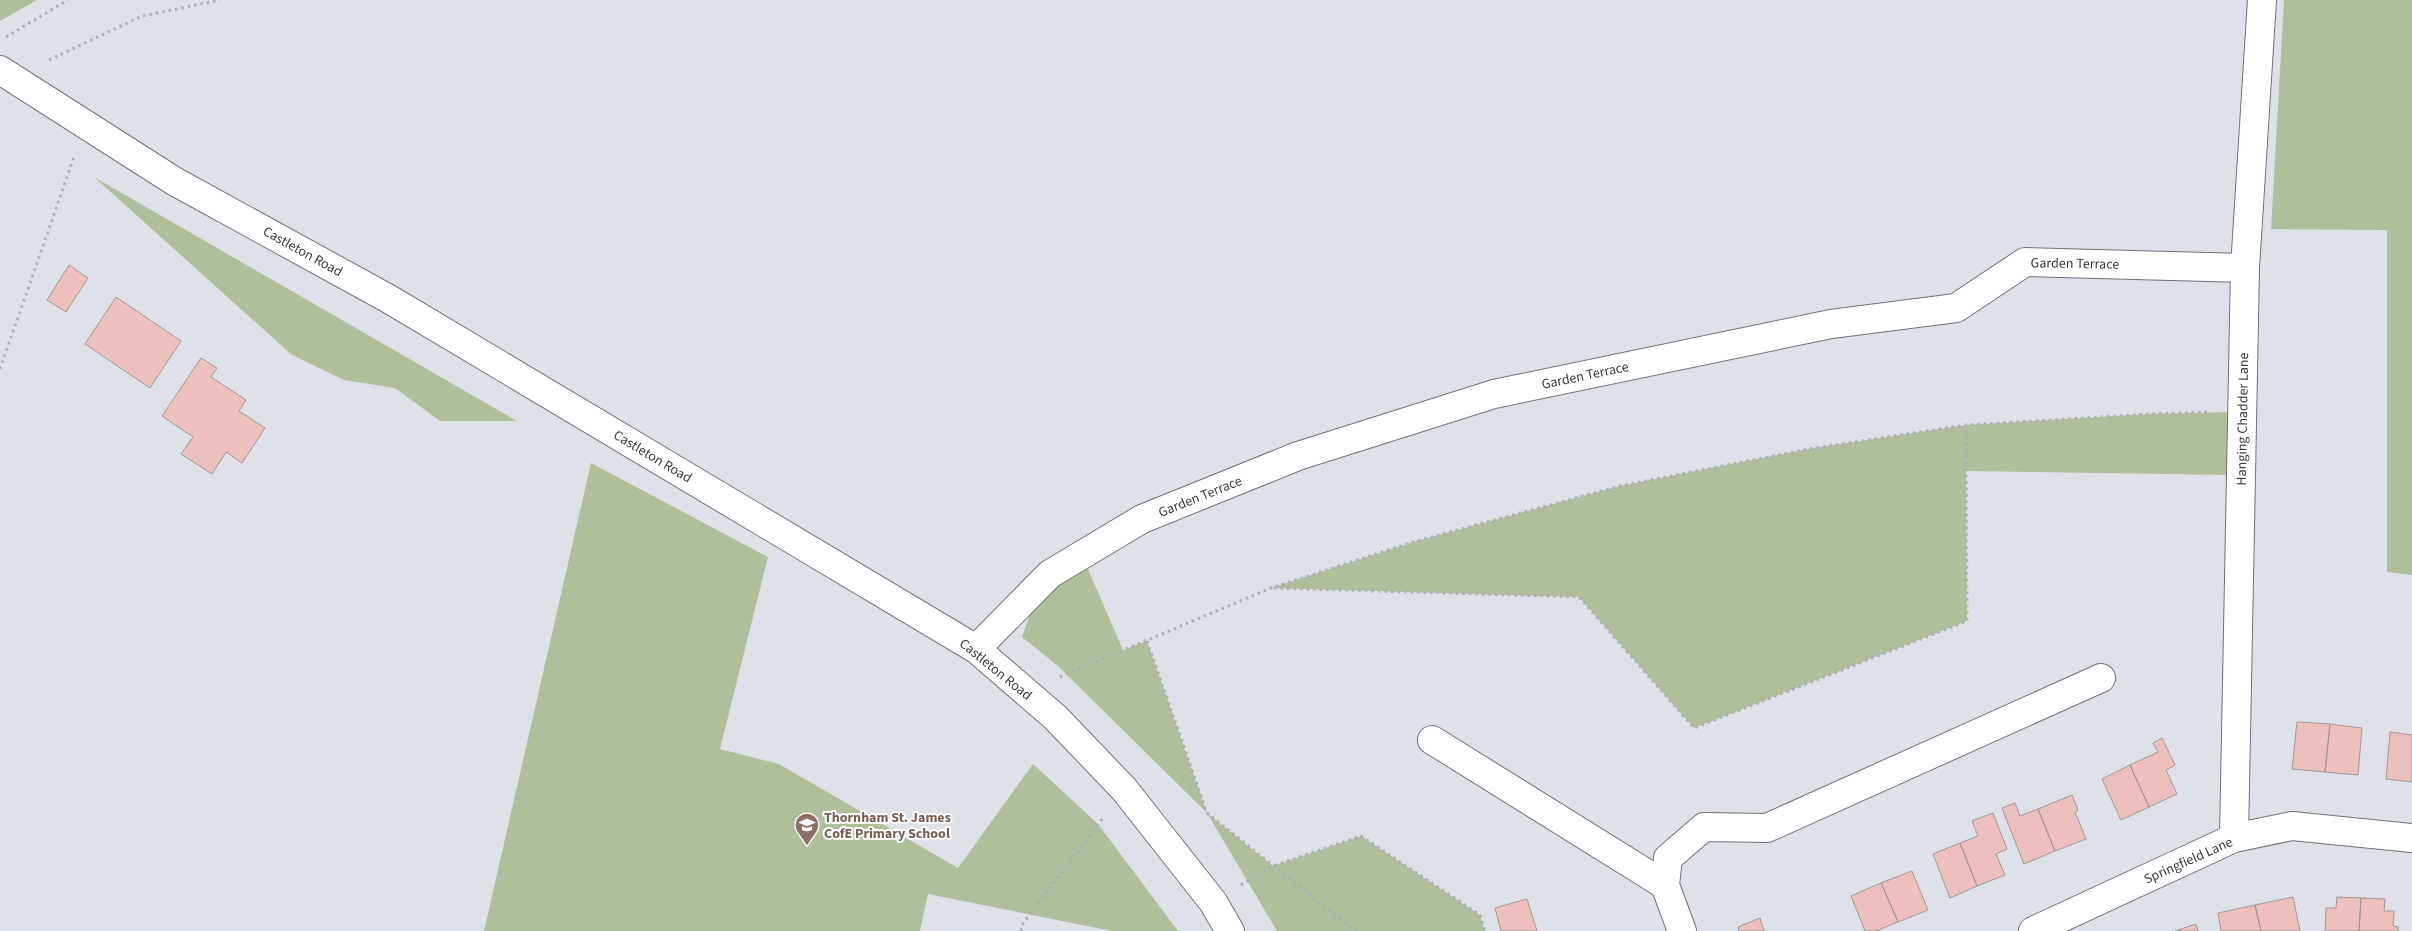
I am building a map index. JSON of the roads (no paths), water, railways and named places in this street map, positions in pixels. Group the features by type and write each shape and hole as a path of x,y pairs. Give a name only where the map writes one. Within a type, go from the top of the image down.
{"street":[{"name":"Hanging Chadder Lane","path":"2234,838 2245,268 2262,0"},
{"name":"Castleton Road","path":"0,70 174,181 390,299 976,649 1055,717 1124,789 1213,902 1230,931"},
{"name":"Garden Terrace","path":"976,649 1050,574 1142,519 1298,456 1494,394 1831,324 1956,308 2025,262 2245,268"},
{"path":"1682,931 1666,885 1668,858 1704,827 1767,828 2101,678"},
{"path":"1432,740 1666,885"},
{"name":"Springfield Lane","path":"2033,931 2234,838 2292,826 2412,838"}],"place":[{"name":"Thornham St. James CofE Primary School","path":"807,846"}]}
